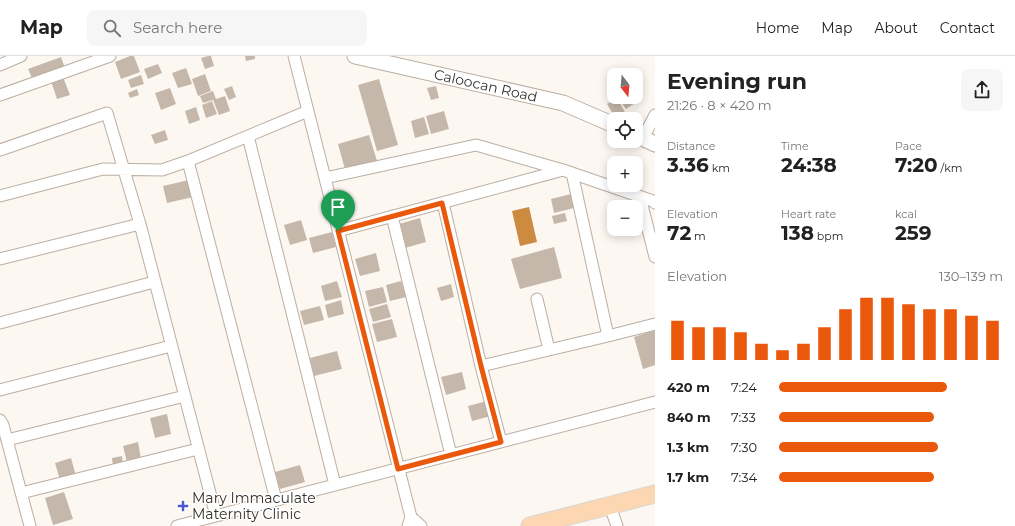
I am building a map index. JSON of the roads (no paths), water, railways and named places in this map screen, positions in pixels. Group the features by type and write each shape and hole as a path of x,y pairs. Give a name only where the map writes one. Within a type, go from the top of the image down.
{"main road":[{"path":"530,526 655,494"}],"street":[{"path":"0,65 21,56"},
{"path":"0,95 110,56"},
{"path":"294,56 410,522 421,526"},
{"name":"Caloocan Road","path":"355,56 563,103 607,122"},
{"path":"0,196 103,169 162,170 188,161 308,111"},
{"path":"0,150 107,114 140,224 216,516"},
{"path":"645,139 655,115"},
{"path":"248,136 335,485"},
{"path":"325,178 476,145 568,171 655,203"},
{"path":"188,161 276,500"},
{"path":"338,231 568,171"},
{"path":"568,171 608,336"},
{"path":"640,197 655,257"},
{"path":"442,203 481,366 501,442"},
{"path":"392,216 451,455"},
{"path":"0,259 140,224"},
{"path":"0,323 154,282"},
{"path":"537,299 549,350"},
{"path":"481,366 655,324"},
{"path":"0,390 172,346"},
{"path":"7,440 185,396"},
{"path":"177,526 655,402"},
{"path":"0,420 7,440 30,526"},
{"path":"21,493 198,449"},
{"path":"610,506 617,526"}],"place":[{"name":"Mary Immaculate Maternity Clinic","path":"183,506"}]}
